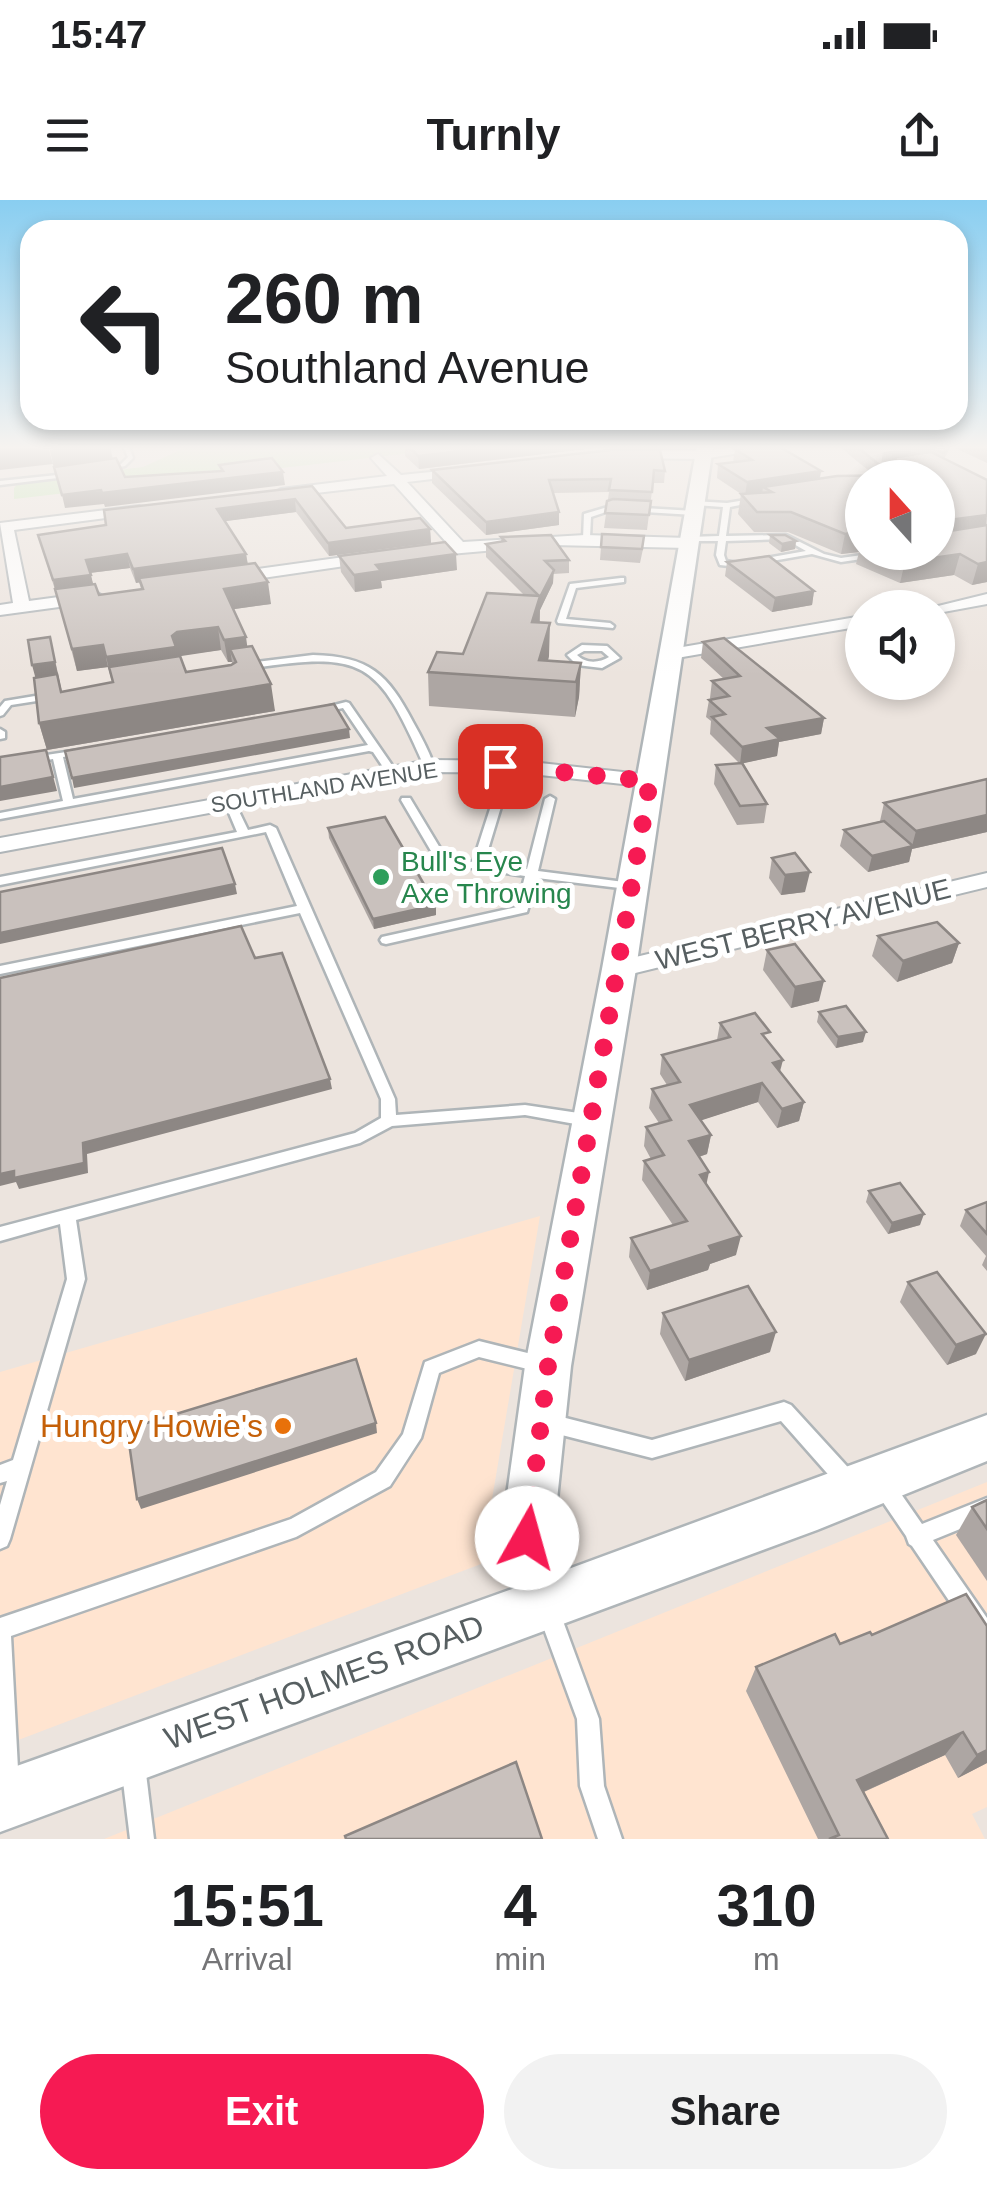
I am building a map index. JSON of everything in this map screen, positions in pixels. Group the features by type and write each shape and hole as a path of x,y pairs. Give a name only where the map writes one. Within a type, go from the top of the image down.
{"street":[{"path":"22,607 3,527 39,522"},
{"path":"438,522 458,546"},
{"path":"402,554 520,538 586,538 703,524 671,654 548,1366 527,1538 546,1602"},
{"path":"212,580 382,556"},
{"path":"0,610 116,594"},
{"path":"955,605 987,600"},
{"path":"671,654 845,624"},
{"name":"SOUTHLAND AVENUE","path":"0,845 429,766 522,767 650,781"},
{"name":"WEST BERRY AVENUE","path":"619,969 987,880"},
{"name":"WEST HOLMES ROAD","path":"4,1800 987,1438"}],"lane":[{"path":"586,522 586,538"},
{"path":"693,522 786,537 813,552 845,560"},
{"path":"703,524 707,522"},
{"path":"703,524 720,559 730,565 813,552"},
{"path":"610,626 561,621 572,586 620,580"},
{"path":"244,667 323,659 352,663 375,673 429,766"},
{"path":"3,705 67,694"},
{"path":"307,712 346,706 391,771"},
{"path":"0,765 96,749"},
{"path":"0,816 376,749"},
{"path":"57,756 69,803"},
{"path":"477,866 502,788"},
{"path":"406,800 442,861 632,887"},
{"path":"386,940 523,908 550,800"},
{"path":"229,802 244,834"},
{"path":"0,881 270,828 388,1099 389,1121"},
{"path":"0,970 304,908"},
{"path":"0,1234 360,1137 389,1121 524,1110 592,1121"},
{"path":"0,1539 76,1280 66,1216"},
{"path":"4,1800 0,1629 296,1527 383,1479 411,1438 431,1368 479,1349 548,1366"},
{"path":"541,1421 652,1449 784,1411 868,1485 916,1537 987,1637"},
{"path":"0,1474 21,1467"},
{"path":"916,1537 987,1508"},
{"path":"546,1602 588,1720 592,1786 610,1839"},
{"path":"131,1752 142,1839"}],"shaded area":[{"path":"540,1216 481,1564 0,1747 0,1372"},
{"path":"987,1482 987,1807 972,1814 985,1839 104,1839"}],"building":[{"path":"226,522 246,554 133,569 127,554 86,560 91,575 53,580 38,535 106,525"},
{"path":"313,522 342,522 346,528 424,522 430,529 328,543"},
{"path":"817,522 845,522 845,534"},
{"path":"987,525 987,562 978,564 955,555 955,530"},
{"path":"602,534 644,536 642,549 601,547"},
{"path":"551,535 569,560 545,561 554,570 540,597 486,544 505,541 501,537"},
{"path":"770,535 785,535 796,541 782,544"},
{"path":"445,542 456,554 376,565 381,571 354,575 339,556"},
{"path":"769,556 814,591 775,598 727,562"},
{"path":"255,563 268,582 224,589 246,637 224,640 218,627 177,632 172,636 176,647 106,657 103,645 72,649 55,589 95,584 99,595 143,589 139,578"},
{"path":"487,593 540,596 532,622 550,623 539,660 581,663 576,682 428,672 437,652 463,654"},
{"path":"50,637 55,662 32,665 28,640"},
{"path":"724,638 824,718 767,728 780,739 742,747 712,717 725,714 709,700 729,696 712,681 740,676 703,642"},
{"path":"252,646 271,684 39,723 34,678 57,674 61,692 113,682 109,667 180,656 186,672 231,665 236,662 230,649"},
{"path":"334,704 349,729 72,778 65,751"},
{"path":"46,750 53,777 0,787 0,757"},
{"path":"742,763 767,804 740,806 716,765"},
{"path":"987,779 987,815 916,831 884,803"},
{"name":"Bull's Eye Axe Throwing","path":"385,817 436,905 373,919 328,828"},
{"path":"884,821 913,846 872,856 844,830"},
{"path":"222,848 235,884 0,933 0,892"},
{"path":"795,853 810,872 785,875 772,858"},
{"path":"937,922 959,943 903,961 878,936"},
{"path":"241,926 255,958 282,953 330,1079 83,1143 84,1163 14,1178 14,1171 0,1174 0,978"},
{"path":"795,944 824,981 795,987 767,950"},
{"path":"846,1006 866,1032 838,1037 819,1012"},
{"path":"755,1013 770,1032 762,1034 783,1060 773,1063 804,1102 782,1109 762,1083 690,1105 711,1135 689,1141 709,1172 700,1175 741,1236 709,1246 712,1251 650,1271 631,1238 687,1221 644,1161 664,1155 646,1127 671,1120 652,1089 680,1082 662,1055 730,1037 720,1023"},
{"path":"900,1183 924,1214 892,1223 869,1191"},
{"path":"987,1202 987,1234 966,1210"},
{"path":"937,1272 986,1334 956,1345 908,1282"},
{"path":"748,1286 776,1332 689,1360 663,1313"},
{"path":"356,1359 376,1423 137,1499 127,1429"},
{"path":"987,1500 987,1529 972,1507"},
{"path":"966,1594 987,1626 987,1750 977,1755 963,1732 857,1780 888,1839 829,1839 839,1835 756,1667 835,1634 840,1644 870,1632 872,1635"},
{"path":"516,1762 542,1839 346,1839 345,1836"}],"place":[{"name":"Bull's Eye Axe Throwing","path":"381,877"},
{"name":"Hungry Howie's","path":"283,1426"}],"route":[{"path":"500,766 650,781 548,1366 527,1538"}]}
